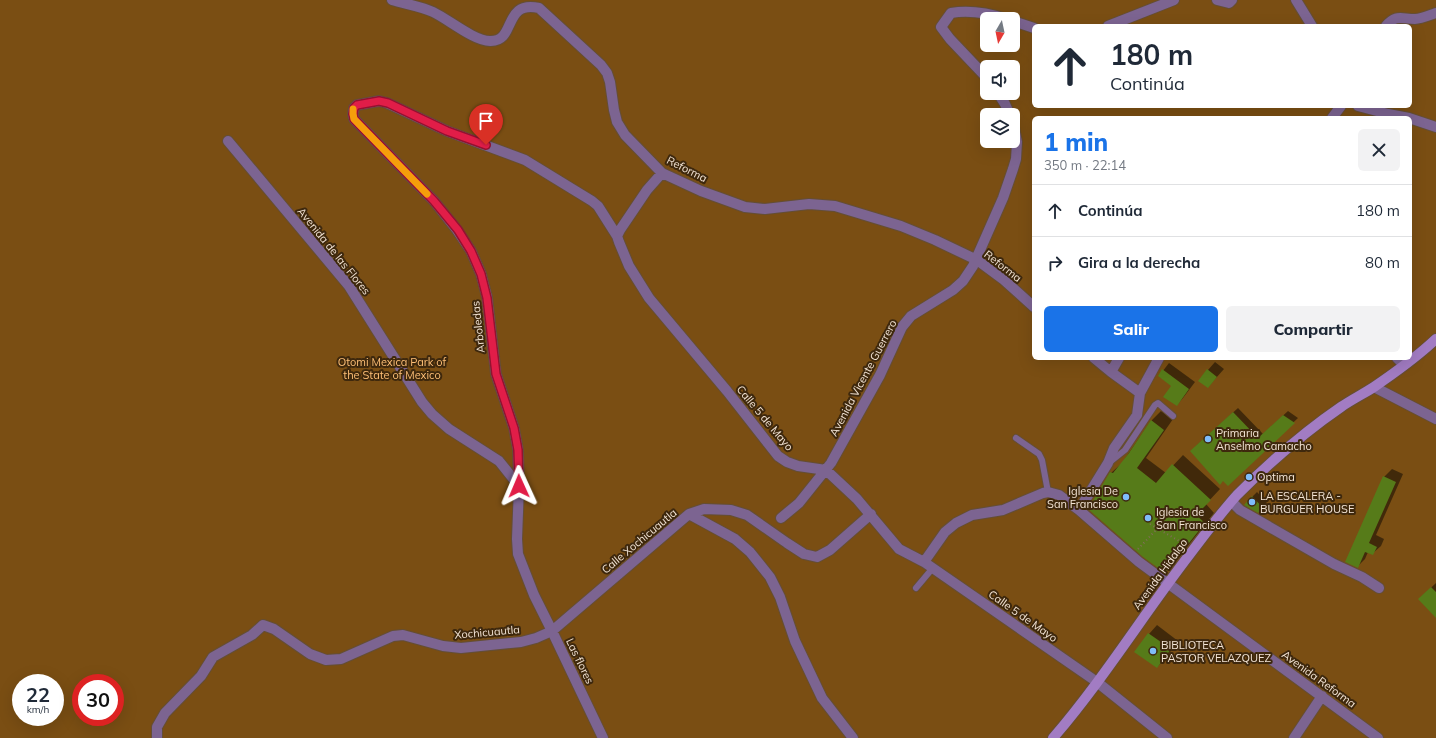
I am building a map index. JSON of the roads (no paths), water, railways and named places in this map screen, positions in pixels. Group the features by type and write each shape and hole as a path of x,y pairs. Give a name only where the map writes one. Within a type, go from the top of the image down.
{"main road":[{"name":"Avenida Hidalgo","path":"1412,357 1419,355 1436,339"},
{"name":"Avenida Hidalgo","path":"1053,738 1097,682 1167,583 1212,525 1232,502 1280,454 1342,406 1374,387 1401,361"}],"street":[{"name":"Reforma","path":"392,0 433,12 480,40 491,42 498,39 505,32 515,9 522,4 530,4 539,8 601,65 610,82 614,110 625,135 662,173 701,191 745,207 765,209 809,204 835,206 901,226 977,260 1004,280 1032,304"},
{"path":"1113,24 1174,0"},
{"path":"1217,0 1229,3 1232,0"},
{"path":"1296,0 1311,24"},
{"path":"980,13 951,13 941,27 950,40 980,71"},
{"path":"1388,24 1394,19 1400,17 1416,19 1436,13"},
{"path":"1020,23 1032,27"},
{"name":"Arboledas","path":"519,486 518,450 514,428 496,374 487,298 481,274 471,251 458,230 434,201 354,119 354,108 357,105 379,101 388,103 457,135 511,153 592,201 598,206 617,236"},
{"path":"1366,108 1398,116"},
{"path":"1412,119 1436,127"},
{"name":"Avenida de las Flores","path":"228,141 349,286 422,402 432,414 449,428 499,461 519,486"},
{"name":"Avenida Vicente Guerrero","path":"780,518 799,503 826,470 880,375 902,327 911,316 953,290 963,281 974,266 1003,198 1014,164 1016,148"},
{"path":"617,236 631,212 662,173"},
{"name":"Calle 5 de Mayo","path":"617,236 629,266 649,298 727,391 778,456 787,462 798,466 826,470 871,514 899,549 924,562 1097,682 1165,737"},
{"path":"1096,360 1140,393"},
{"path":"1111,372 1118,360"},
{"path":"1079,510 1108,463 1114,448 1137,415 1140,393 1158,360"},
{"path":"1374,387 1436,419"},
{"name":"Las flores","path":"519,486 516,539 518,554 534,595 603,738"},
{"path":"924,562 945,532 956,523 972,516 1004,510 1048,492 1059,494 1131,555 1167,583"},
{"path":"1232,502 1240,510 1334,564 1362,577 1379,588"},
{"name":"Calle Xochicuautla","path":"552,631 689,514 704,509 710,509 731,510 747,515 804,554 816,557 830,550 871,514"},
{"path":"689,514 735,539 750,552 770,576 780,597 795,641 816,686 826,703 853,738"},
{"name":"Avenida Reforma","path":"1167,583 1378,738"},
{"name":"Xochicuautla","path":"158,738 157,727 165,713 201,676 213,657 252,635 263,625 274,629 310,654 326,660 341,659 393,636 403,635 443,646 461,648 521,642 536,638 552,631"},
{"path":"1294,738 1322,696"}],"lane":[{"path":"1108,463 1125,450 1155,405 1158,404 1173,416"},
{"path":"1016,438 1039,454 1042,460 1048,492"},
{"path":"916,588 932,569"}],"place":[{"name":"Primaria Anselmo Camacho","path":"1208,439"},
{"name":"Optima","path":"1249,477"},
{"name":"Iglesia De San Francisco","path":"1126,497"},
{"name":"LA ESCALERA - BURGUER HOUSE","path":"1252,502"},
{"name":"Iglesia de San Francisco","path":"1148,518"},
{"name":"BIBLIOTECA PASTOR VELAZQUEZ","path":"1153,651"}],"park label":[{"name":"Otomi Mexica Park of the State of Mexico","path":"392,368"}]}
